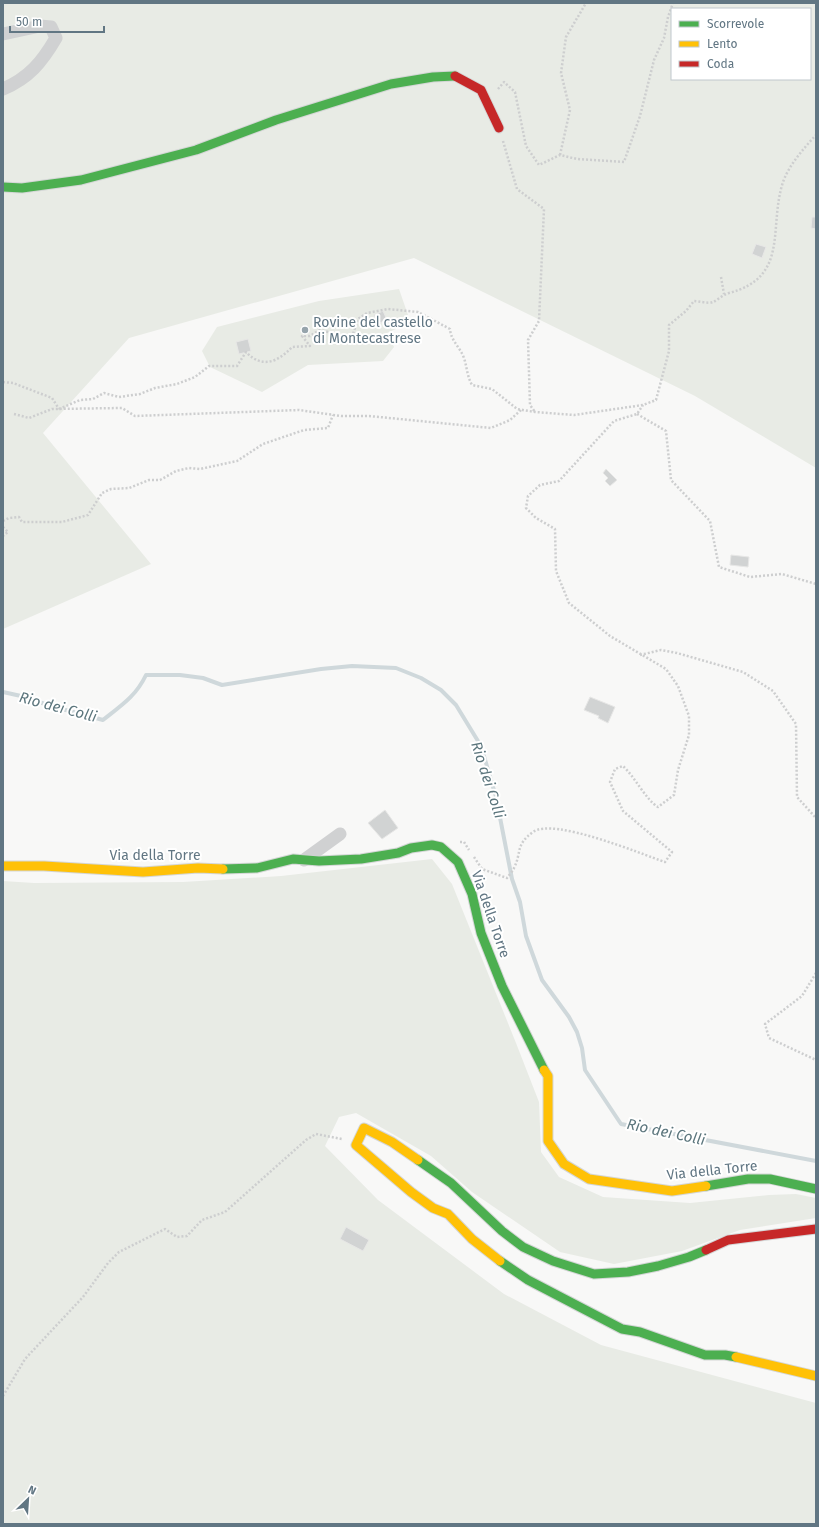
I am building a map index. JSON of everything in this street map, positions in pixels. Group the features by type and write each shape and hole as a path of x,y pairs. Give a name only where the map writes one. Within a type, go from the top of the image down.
{"street":[{"path":"3,34 40,26 51,27 56,38 38,64 19,82 3,89"},
{"path":"3,187 22,188 81,180 196,150 276,120 391,84 433,77 455,76 481,90 499,128"},
{"path":"304,860 340,834"},
{"name":"Via della Torre","path":"3,866 44,866 143,872 198,868 239,870 257,868 293,859 361,859 398,853 411,848 432,845 442,847 458,862 472,894 481,933 502,986 548,1076 548,1141 564,1164 589,1179 672,1191 755,1179 770,1179 816,1189"},
{"path":"816,1229 728,1240 689,1257 658,1266 628,1272 594,1274 553,1261 523,1248 502,1231 451,1183 392,1142 364,1128 356,1145 411,1192 433,1208 448,1214 472,1239 503,1264 528,1280 606,1322 622,1329 640,1332 706,1355 725,1355 816,1376"}],"path":[{"path":"560,155 570,110 561,73 566,37 586,3"},
{"path":"497,91 504,82 515,92 526,146 539,165 560,155 577,159 624,162 640,116 654,60 664,38 671,9"},
{"path":"499,128 517,189 544,209 544,244 539,321 528,340 530,405 535,412"},
{"path":"59,409 80,400 92,399 104,393 119,397 140,394 155,388 177,384 195,378 209,366 237,366 246,352 251,358 262,363 282,358 292,347 310,346 302,336 310,336 320,330 345,336 354,334 358,319 367,313 388,309 418,312 450,329 450,337 464,357 467,375 472,385 492,390 517,409 574,415 643,405 656,400 669,351 669,325 686,311 694,301 712,302 724,294 740,290 753,283 768,266 776,242 776,217 783,182 801,152 816,135"},
{"path":"721,277 724,294"},
{"path":"3,382 13,384 52,398 59,409"},
{"path":"507,878 514,868 520,844 534,830 552,828 608,842 665,862 672,852 623,811 610,782 615,769 623,766 632,774 651,803 658,807 674,795 678,770 689,735 689,716 678,686 666,669 610,636 569,603 556,571 555,529 536,518 526,508 528,496 540,485 559,481 614,421 637,414 643,405"},
{"path":"14,414 29,418 59,409 122,408 135,416 299,410 333,415 369,416 491,428 510,420 521,410"},
{"path":"637,414 666,431 671,480 710,521 719,567 750,577 782,574 816,584"},
{"path":"3,521 18,517 22,522 62,522 88,514 102,493 111,489 129,488 149,480 160,480 176,471 189,468 200,469 237,461 263,444 275,439 304,430 328,428 333,415"},
{"path":"3,527 8,532 3,536"},
{"path":"640,655 661,650 677,653 743,672 773,691 796,724 797,797 816,818"},
{"path":"816,973 802,996 765,1024 770,1038 816,1060"},
{"path":"3,1396 25,1359 83,1297 118,1252 166,1229 177,1237 187,1236 202,1220 225,1212 306,1140 316,1134 336,1137 356,1145"}],"shaded area":[{"path":"6,3 816,3 816,468 695,396 414,258 129,338 43,433 151,564 3,629 3,5"},
{"path":"399,289 408,315 407,324 387,333 394,347 383,361 308,365 262,392 210,367 202,351 217,327 319,301"},
{"path":"432,859 452,884 516,1043 539,1102 541,1152 559,1177 603,1197 690,1203 769,1195 796,1194 816,1198 816,1218 740,1230 682,1251 614,1264 560,1252 472,1192 431,1156 356,1113 339,1117 325,1146 378,1200 504,1294 601,1345 816,1403 816,1524 3,1524 3,881 34,883 183,882 281,876"}],"building":[{"path":"812,217 816,217 816,229 811,228"},
{"path":"756,244 766,247 762,258 752,254"},
{"path":"383,311 387,320 377,324 374,315"},
{"path":"248,339 251,351 239,354 236,342"},
{"path":"606,469 617,480 610,486 605,481 608,478 603,473"},
{"path":"731,555 749,557 748,567 730,565"},
{"path":"590,697 615,707 608,723 598,718 599,716 584,710"},
{"path":"385,810 398,828 382,839 368,823"},
{"path":"346,1227 369,1240 363,1251 340,1239"}],"waterway":[{"name":"Rio dei Colli","path":"3,692 103,720 133,695 146,675 180,675 203,678 222,685 321,669 352,666 396,668 421,678 441,690 456,705 481,746 496,797 512,879 520,902 526,936 542,980 569,1017 577,1032 582,1048 585,1070 621,1124 816,1161"}],"traffic: fast":[{"path":"3,187 22,188 81,180 196,150 276,120 391,84 433,77 455,76"},
{"path":"223,869 257,868 293,859 319,861 361,859 398,853 411,848 432,845 441,847 458,862 472,894 481,933 502,986 544,1070"},
{"path":"418,1160 451,1183 502,1231 523,1247 553,1261 594,1274 628,1272 658,1266 689,1257 706,1250"},
{"path":"706,1186 748,1179 770,1179 816,1189"},
{"path":"500,1261 528,1280 622,1329 640,1332 705,1355 725,1355 736,1357"}],"traffic: slow":[{"path":"3,866 44,866 143,872 198,868 223,869"},
{"path":"544,1070 548,1076 548,1141 564,1164 589,1179 672,1191 706,1186"},
{"path":"418,1160 392,1142 364,1128 356,1145 411,1192 433,1208 448,1214 472,1239 500,1261"},
{"path":"736,1357 816,1376"}],"traffic: jam":[{"path":"455,76 481,90 499,128"},
{"path":"706,1250 728,1240 816,1229"}],"place":[{"name":"Rovine del castello di Montecastrese","path":"305,330"}]}
